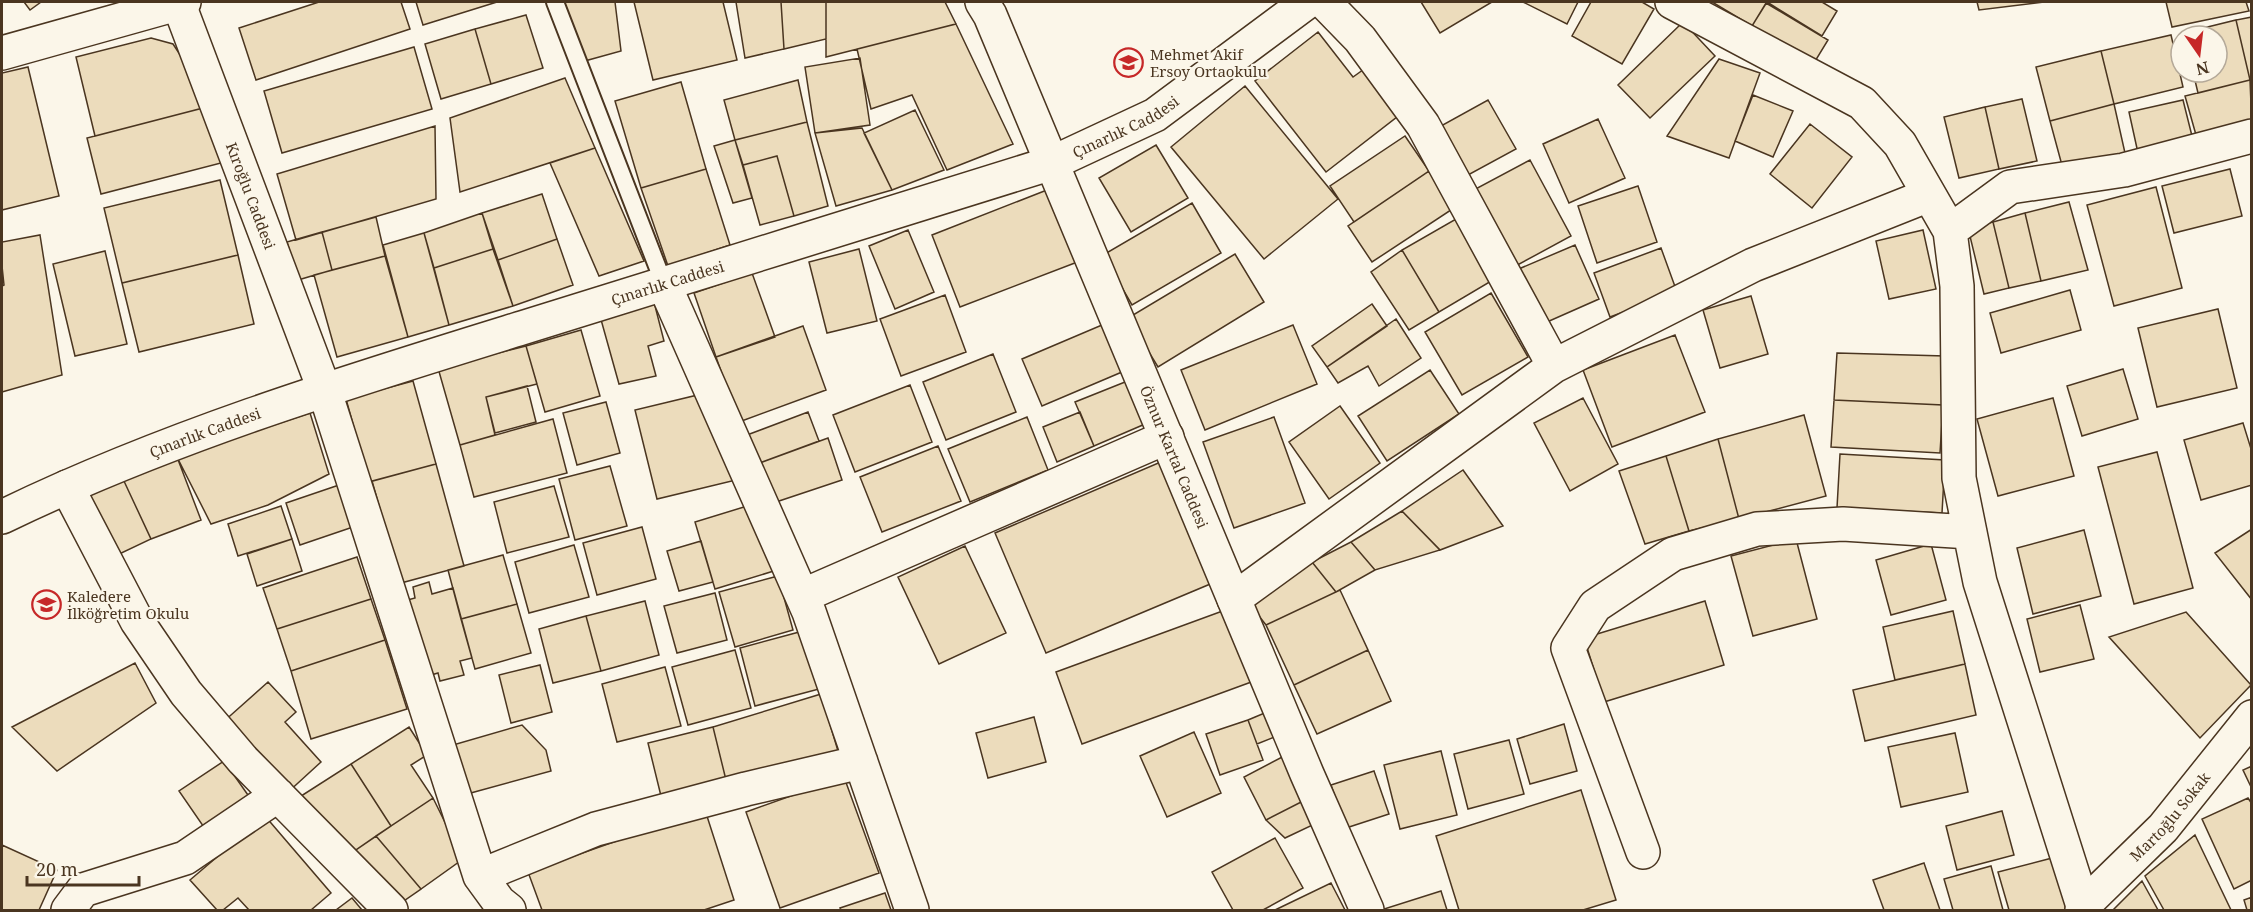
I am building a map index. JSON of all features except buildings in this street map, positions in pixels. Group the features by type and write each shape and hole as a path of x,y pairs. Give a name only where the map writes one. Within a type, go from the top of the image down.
{"street":[{"path":"2,53 181,2"},
{"name":"Kıroğlu Caddesi","path":"181,2 324,389 491,900"},
{"name":"Öznur Kartal Caddesi","path":"982,2 990,15 1234,599 1367,910"},
{"name":"Çınarlık Caddesi","path":"2,517 163,447 324,389 1052,163 1155,115 1306,2"},
{"path":"1324,2 1360,39 1424,125 1554,366"},
{"path":"1672,2 1862,103 1900,144 1950,231 1957,286 1959,478 1980,582 2082,908"},
{"path":"1950,231 2010,187 2124,170 2252,136"},
{"path":"1234,599 1554,366 1753,264 1929,195"},
{"path":"664,284 802,596 912,910"},
{"path":"802,596 1167,437"},
{"path":"68,487 137,621 186,693 243,760 391,910"},
{"path":"1644,852 1568,648 1595,606 1673,554 1757,529 1843,524 1970,532"},
{"name":"Martoğlu Sokak","path":"2082,908 2163,828 2252,717"},
{"path":"491,900 596,829 746,789 861,762"},
{"path":"68,910 82,890 185,858 278,795"}],"lane":[{"path":"555,2 664,284"}],"place":[{"name":"Mehmet Akif Ersoy Ortaokulu","path":"1129,63"},
{"name":"Kaledere İlköğretim Okulu","path":"46,605"}]}
